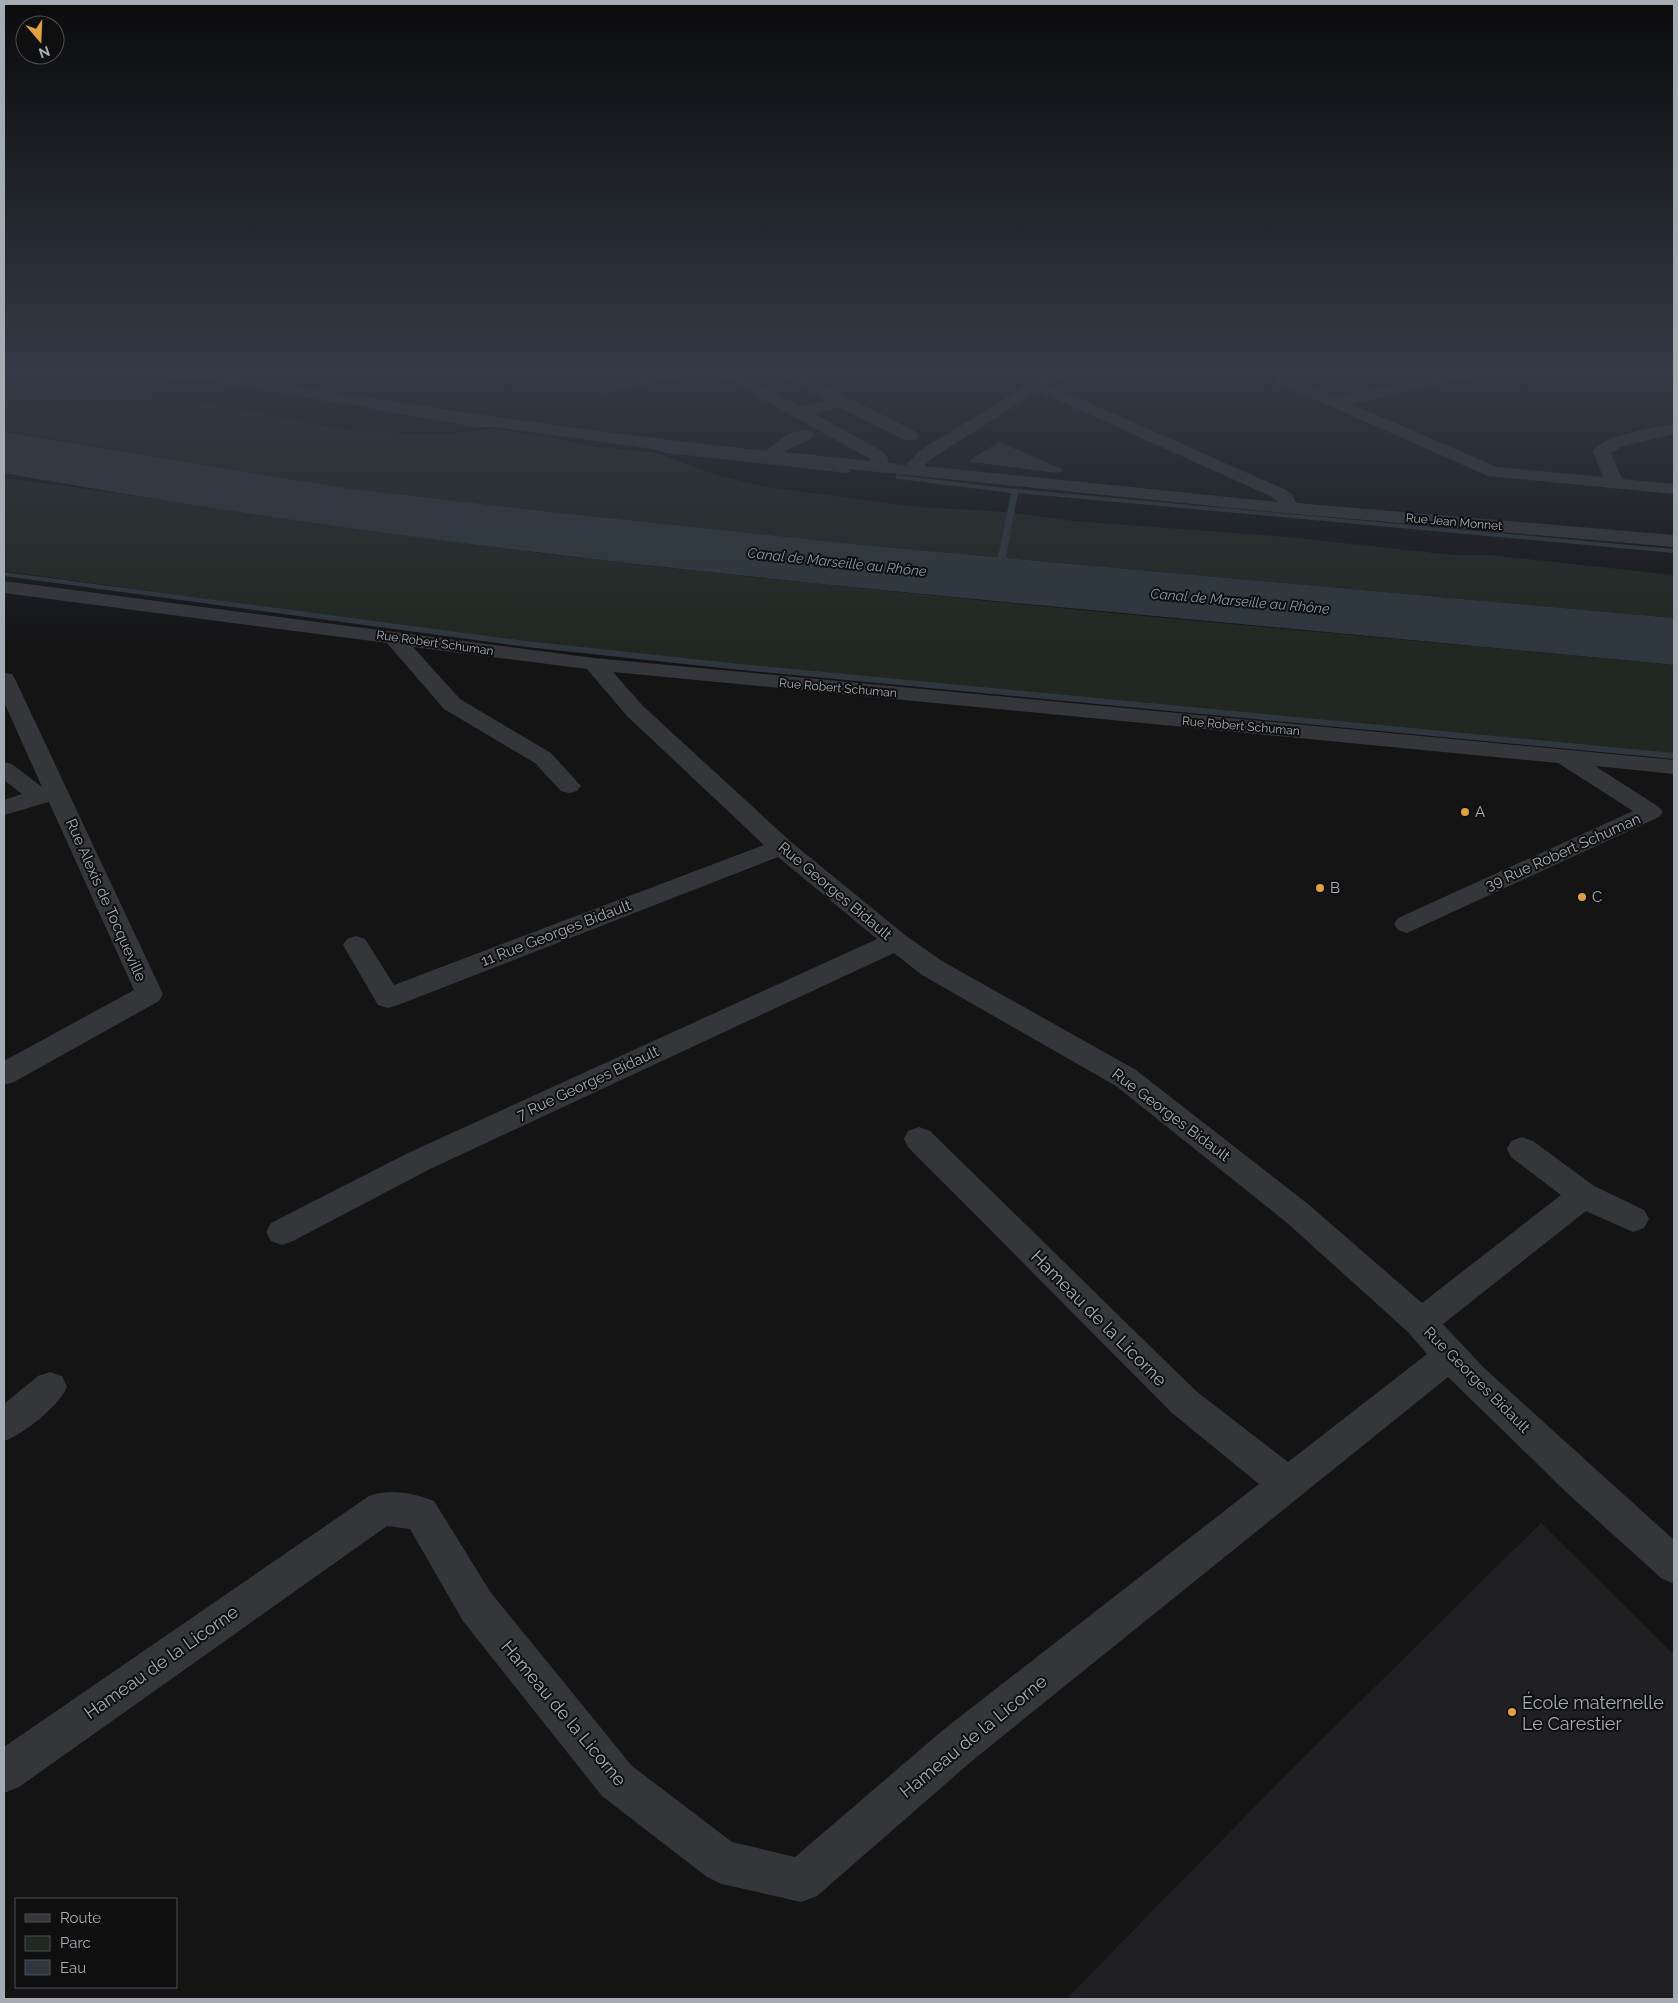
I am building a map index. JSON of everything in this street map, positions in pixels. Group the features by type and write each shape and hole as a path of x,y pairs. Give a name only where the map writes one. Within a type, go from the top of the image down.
{"street":[{"name":"Rue Jean Monnet","path":"834,462 1288,508 1674,541"},
{"path":"879,462 879,467"},
{"path":"912,470 919,462"},
{"path":"1209,462 1278,493 1286,498 1288,508"},
{"path":"1472,462 1494,472 1674,489"},
{"path":"1607,462 1615,484"},
{"name":"Rue Robert Schuman","path":"4,587 594,664 1674,767"},
{"path":"394,638 452,704 543,758 569,786"},
{"name":"Rue Georges Bidault","path":"594,664 635,711 781,846 896,941 932,968 1126,1078 1297,1213 1420,1322 1451,1356 1579,1480 1674,1565"},
{"name":"Rue Alexis de Tocqueville","path":"4,679 48,794 149,994 4,1074"},
{"name":"39 Rue Robert Schuman","path":"1407,924 1651,812 1562,756"},
{"path":"4,768 48,794"},
{"path":"4,808 48,794"},
{"name":"11 Rue Georges Bidault","path":"356,945 388,998 781,846"},
{"name":"7 Rue Georges Bidault","path":"282,1232 419,1161 896,941"},
{"name":"Hameau de la Licorne","path":"919,1139 1184,1402 1288,1485"},
{"path":"1522,1149 1583,1195 1633,1219"},
{"path":"1420,1322 1450,1302 1583,1195"},
{"name":"Hameau de la Licorne","path":"4,1772 382,1508 422,1513 477,1607 617,1781 722,1862 801,1880 958,1746 1451,1356"},
{"path":"4,1425 50,1386"}],"shaded area":[{"name":"École maternelle Le Carestier","path":"1541,1523 1674,1655 1674,1999 1066,1999 1293,1768"}],"green space":[{"path":"193,462 682,462 716,475 766,487 917,507 1006,512 1073,521 1288,537 1453,555 1489,555 1674,575 1674,618 883,547 352,489"},
{"path":"4,478 338,526 539,553 681,569 965,599 1674,665 1674,756 607,654 4,571"}],"water":[{"name":"Canal de Marseille au Rhône","path":"4,462 190,462 352,489 883,547 1674,618 1674,665 689,570 414,537 277,518 4,473"},
{"path":"975,462 1047,462 1063,471 1056,473"}],"waterway":[{"path":"770,462 847,471"},
{"path":"899,477 1015,491"},
{"path":"999,572 1015,491"},
{"path":"1015,491 1674,551"},
{"path":"4,574 526,644 740,667 1674,756"}],"place":[{"name":"A","path":"1465,812"},
{"name":"B","path":"1320,888"},
{"name":"C","path":"1582,897"},
{"name":"École maternelle Le Carestier","path":"1512,1712"}]}
